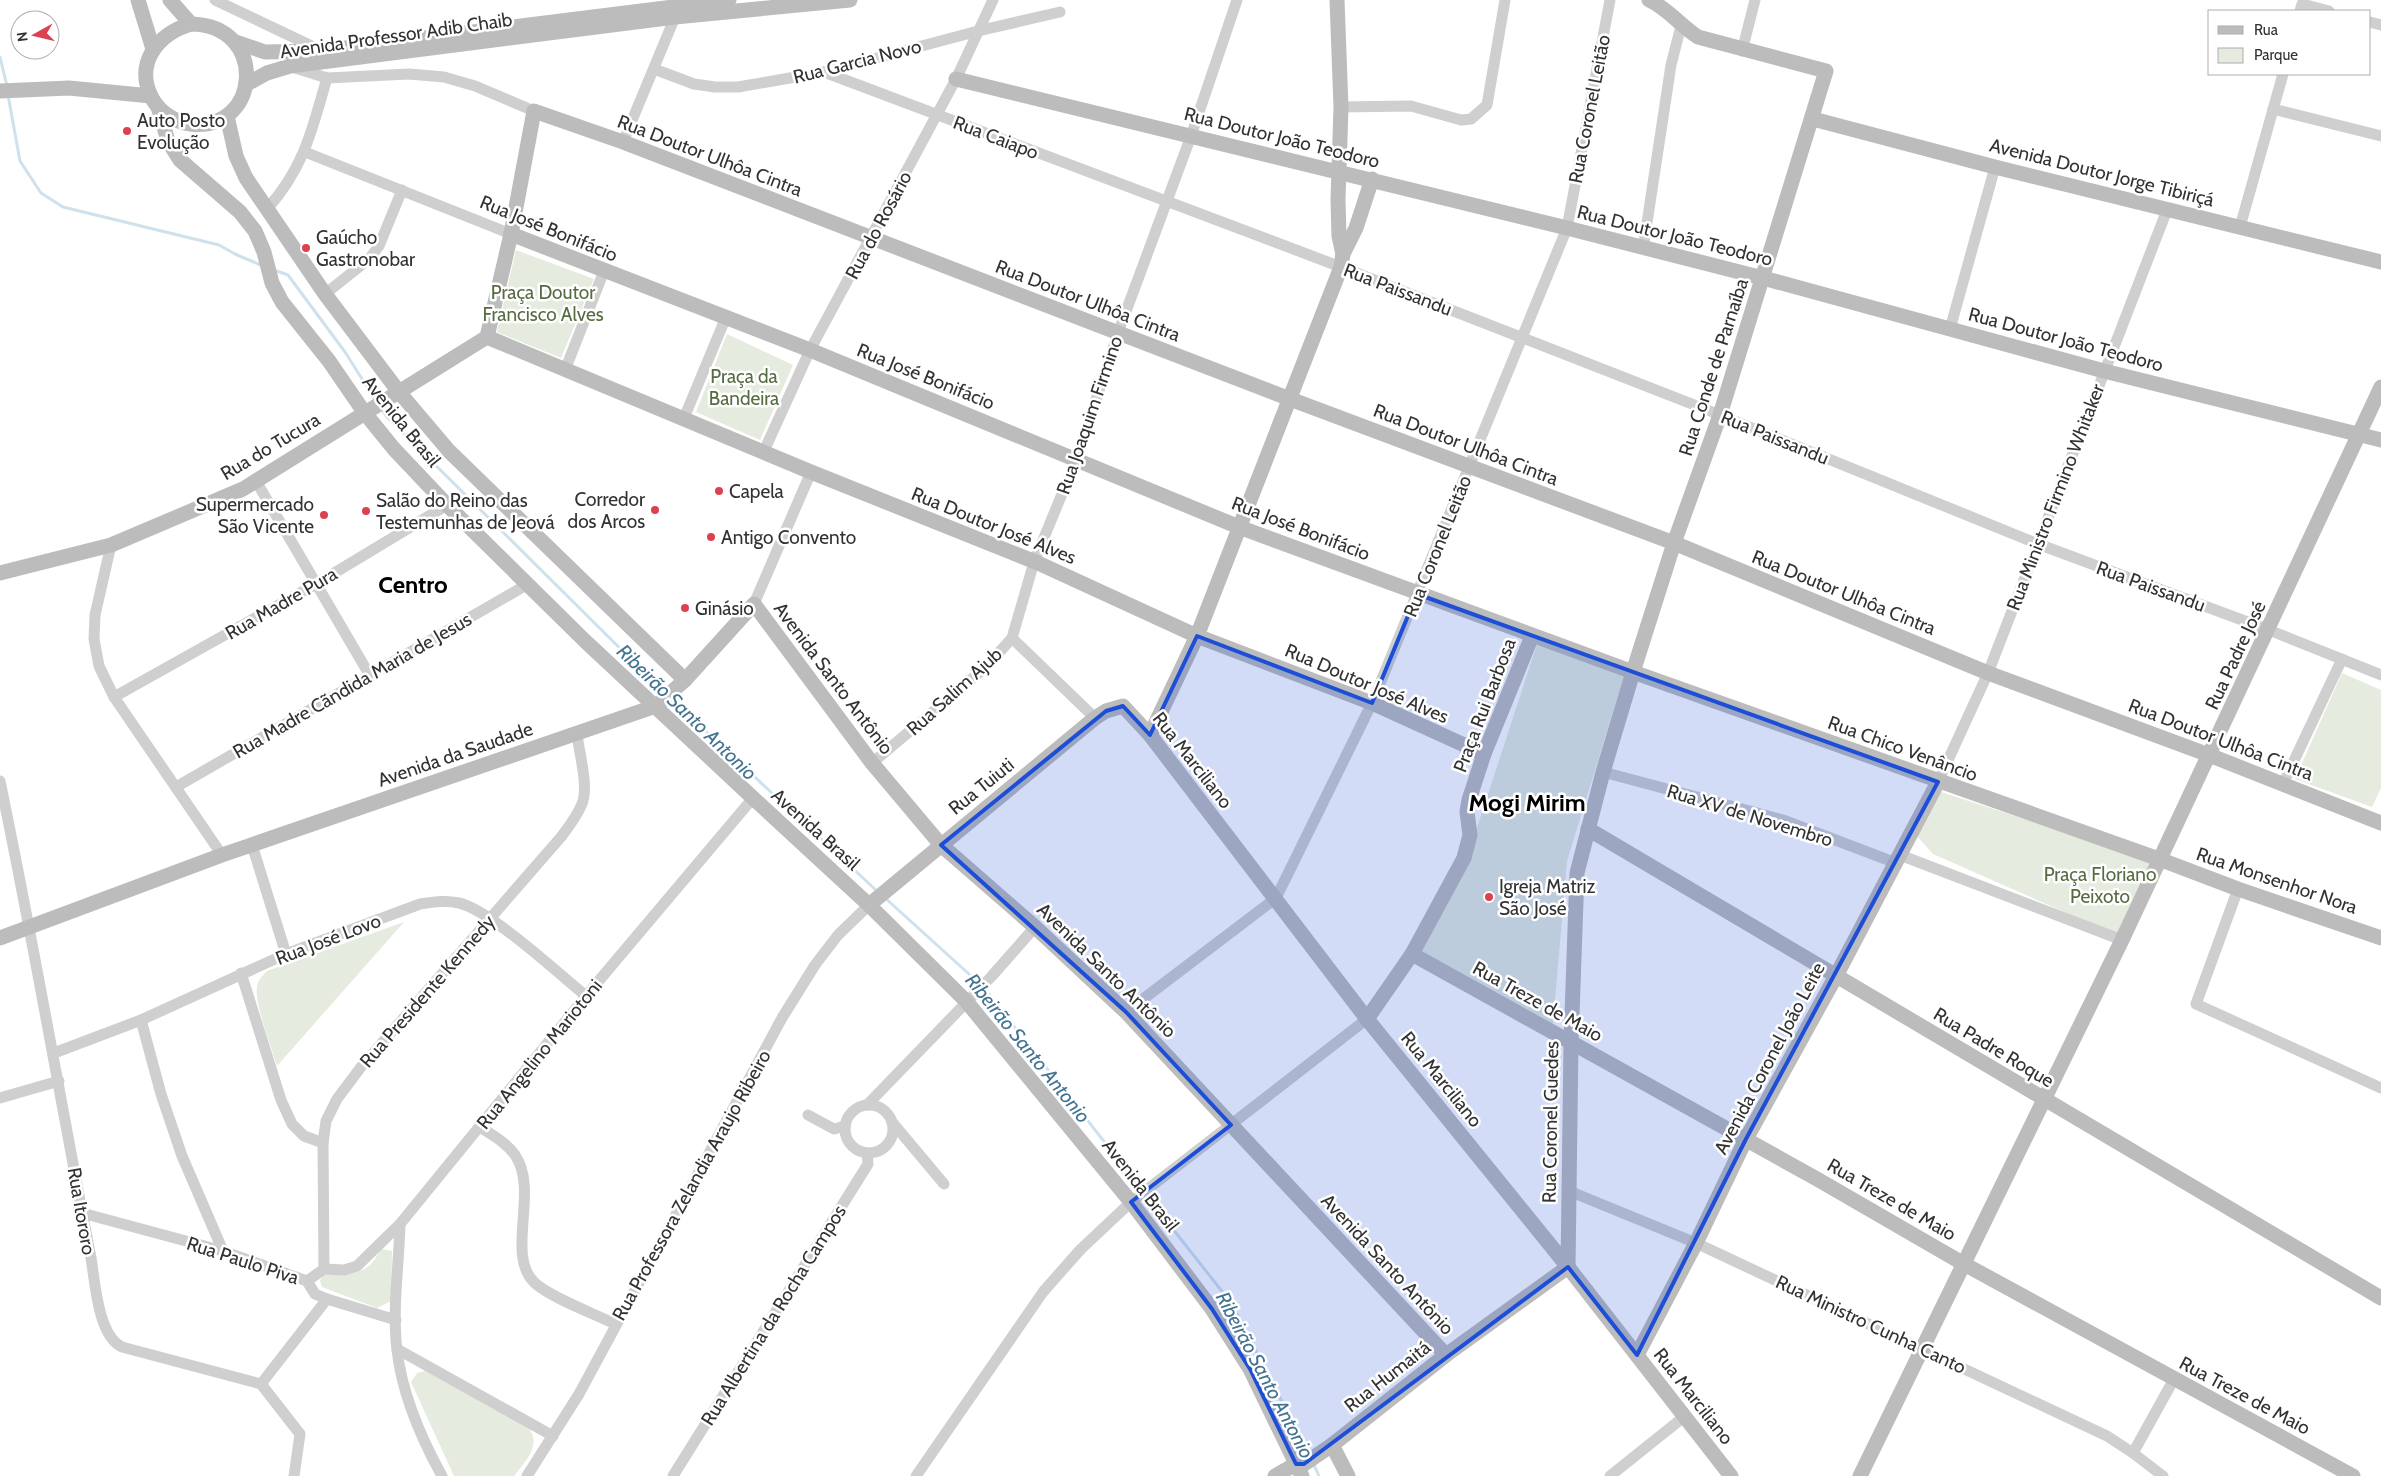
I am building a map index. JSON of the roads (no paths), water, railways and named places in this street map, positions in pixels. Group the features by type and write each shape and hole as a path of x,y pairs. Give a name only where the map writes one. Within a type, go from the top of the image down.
{"street":[{"path":"138,0 153,50"},
{"path":"170,0 191,24"},
{"path":"215,0 322,51"},
{"name":"Avenida Professor Adib Chaib","path":"236,42 265,52 322,51 729,0"},
{"name":"Avenida Professor Adib Chaib","path":"247,84 267,73 290,66 675,17 850,0"},
{"name":"Rua do Rosário","path":"764,451 810,350 956,79 993,0"},
{"name":"Rua Joaquim Firmino","path":"1012,638 1034,562 1076,460 1118,332 1192,136 1237,0"},
{"path":"1336,0 1341,107 1339,236 1342,260"},
{"path":"1341,107 1411,106 1461,120 1471,119 1479,114 1487,105 1505,0"},
{"name":"Rua Coronel Leitão","path":"1126,1012 1276,898 1372,703 1567,228 1610,0"},
{"path":"1649,0 1656,3 1680,26 1698,37 1742,51 1755,0"},
{"path":"2301,8 2320,10"},
{"name":"Rua Garcia Novo","path":"654,69 694,84 714,88 738,87 824,72 978,31 1060,12"},
{"path":"623,142 675,17"},
{"path":"191,24 216,27 236,42 244,55 247,69 247,84 240,102 227,116 213,123 198,125 183,123 170,117 155,101 146,72 153,50 163,37 176,28 191,24"},
{"path":"1643,249 1671,65 1680,26"},
{"name":"Rua Conde de Parnaíba","path":"1633,672 1674,543 1720,415 1826,72 1742,51"},
{"path":"290,66 328,78 408,74 444,77 475,86 534,111 511,234 487,337"},
{"name":"Rua Caiapo","path":"824,72 1168,202"},
{"path":"2240,227 2283,75"},
{"path":"268,208 287,187 305,152 328,78"},
{"name":"Rua Doutor João Teodoro","path":"956,79 1567,228 1643,249 1763,278 2104,371 2381,440"},
{"path":"0,91 21,89 102,90 155,101"},
{"name":"Avenida Brasil","path":"155,101 168,141 180,160 240,212 254,231 264,252 272,283 292,316 330,361 394,450 528,584 660,702 753,798 873,901 971,996 1135,1199 1217,1316 1250,1369 1302,1469"},
{"path":"2273,109 2381,136"},
{"name":"Rua Doutor Ulhôa Cintra","path":"534,111 623,142 1290,399 1674,543 1988,672 2209,755 2381,823"},
{"name":"Avenida Brasil","path":"227,116 236,156 246,178 395,394 449,451 681,683"},
{"name":"Avenida Doutor Jorge Tibiriçá","path":"1813,119 1995,167 2381,262"},
{"name":"Rua José Bonifácio","path":"305,152 604,271 810,350 1239,526 1532,636"},
{"path":"1950,329 1995,167"},
{"path":"1150,735 1197,636 1356,228 1372,179"},
{"path":"325,294 369,259 378,246 402,190"},
{"name":"Rua Paissandu","path":"1168,202 1342,260 1521,337 1720,415 2038,544 2269,630 2381,675"},
{"name":"Rua Ministro Firmino Whitaker","path":"1938,782 1988,672 2167,210"},
{"path":"565,370 604,271"},
{"path":"684,418 726,318"},
{"name":"Rua Doutor José Alves","path":"487,337 811,472 1034,562 1197,636 1372,703 1484,754"},
{"name":"Rua do Tucura","path":"0,573 111,544 243,489 487,337"},
{"name":"Rua Padre José","path":"1860,1476 2045,1101 2269,630 2381,387"},
{"name":"Avenida da Saudade","path":"0,938 222,855 576,734 660,702 681,683 754,604 811,472"},
{"path":"256,481 369,674"},
{"name":"Rua Madre Pura","path":"114,697 316,584 447,505"},
{"path":"111,544 95,616 94,639 99,666 114,697 222,855"},
{"name":"Rua Madre Cãndida Maria de Jesus","path":"176,788 369,674 528,584"},
{"name":"Avenida Santo Antônio","path":"754,604 872,763 941,844 1126,1012 1446,1356"},
{"name":"Praça Rui Barbosa","path":"1367,1019 1412,954 1466,852 1470,835 1467,812 1469,800 1484,754 1532,636 1633,672"},
{"path":"1012,638 1095,718"},
{"name":"Rua Salim Ajub","path":"872,763 986,667 1012,638"},
{"path":"2283,784 2342,659"},
{"path":"1588,829 1633,672"},
{"name":"Rua Chico Venâncio","path":"1633,672 2159,859"},
{"name":"Rua Marciliano","path":"1124,706 1150,735 1367,1019 1568,1267 1731,1476"},
{"name":"Rua Tuiuti","path":"873,901 1095,718 1106,711 1124,706"},
{"name":"Rua Presidente Kennedy","path":"324,1269 323,1143 326,1121 337,1099 361,1067 561,837 577,815 584,799 583,772 576,734"},
{"name":"Rua XV de Novembro","path":"1603,772 1783,820 1898,859"},
{"name":"Rua Itororo","path":"0,781 31,927 102,1319 108,1336 114,1344 261,1384"},
{"name":"Avenida Coronel João Leite","path":"1637,1355 1696,1243 1746,1139 1836,976 1938,782"},
{"name":"Rua Angelino Mariotoni","path":"324,1269 344,1270 357,1266 400,1224 586,996 753,798"},
{"name":"Rua Padre Roque","path":"1588,829 2381,1298"},
{"name":"Rua Coronel Guedes","path":"1568,1267 1571,1043 1577,873 1588,829"},
{"path":"252,845 286,954"},
{"path":"1898,859 2122,940"},
{"name":"Rua Monsenhor Nora","path":"2159,859 2238,890 2381,938"},
{"path":"2238,890 2196,1004 2381,1088"},
{"name":"Rua José Lovo","path":"54,1053 141,1020 286,954 420,904 441,901 461,903 490,918 586,996"},
{"name":"Rua Professora Zelandia Araujo Ribeiro","path":"527,1476 579,1394 615,1324 801,988 815,965 838,935 873,901"},
{"path":"892,1122 891,1138 888,1144 875,1152 867,1153 853,1147 848,1141 845,1126 852,1112 867,1105 990,977 1034,927"},
{"name":"Rua Treze de Maio","path":"1412,954 1746,1139 1964,1264 2353,1476"},
{"path":"241,973 281,1100 292,1124 304,1136 323,1143"},
{"path":"916,1476 1043,1292 1080,1250 1151,1186 1367,1019"},
{"path":"141,1020 161,1094 182,1156 223,1251"},
{"path":"0,1098 59,1081"},
{"path":"867,1105 883,1109 944,1184"},
{"path":"808,1115 834,1129 845,1126"},
{"path":"480,1127 504,1143 516,1156 522,1170 525,1191 522,1251 526,1271 536,1284 615,1324"},
{"name":"Rua Albertina da Rocha Campos","path":"673,1476 868,1164 867,1153"},
{"name":"Rua Ministro Cunha Canto","path":"1569,1191 1696,1243 2107,1436 2133,1452 2163,1476"},
{"name":"Rua Paulo Piva","path":"82,1213 223,1251 307,1281 315,1294 327,1299 396,1320"},
{"path":"400,1224 396,1320 397,1349 402,1376 414,1414 442,1476"},
{"name":"Rua Humaitá","path":"1275,1476 1302,1469 1446,1356 1568,1267"},
{"path":"307,1281 324,1269"},
{"path":"294,1476 300,1434 261,1384 327,1299"},
{"path":"397,1349 554,1436"},
{"path":"2133,1452 2174,1379"},
{"path":"1610,1476 1685,1416"},
{"path":"1327,1448 1348,1476"}],"waterway":[{"name":"Ribeirão Santo Antonio","path":"0,57 7,86"},
{"name":"Ribeirão Santo Antonio","path":"8,95 20,161 41,193 63,207 219,245 263,266"},
{"name":"Ribeirão Santo Antonio","path":"274,270 288,275 345,352 376,401"},
{"name":"Ribeirão Santo Antonio","path":"381,408 386,416 664,692"},
{"name":"Ribeirão Santo Antonio","path":"670,698 878,892"},
{"name":"Ribeirão Santo Antonio","path":"884,897 980,984"},
{"name":"Ribeirão Santo Antonio","path":"984,988 1142,1190"},
{"name":"Ribeirão Santo Antonio","path":"1146,1195 1232,1304 1309,1455"},
{"name":"Ribeirão Santo Antonio","path":"1313,1463 1319,1476"}],"place":[{"name":"Auto Posto Evolução","path":"127,131"},
{"name":"Gaúcho Gastronobar","path":"306,248"},
{"name":"Capela","path":"719,491"},
{"name":"Corredor dos Arcos","path":"655,510"},
{"name":"Salão do Reino das Testemunhas de Jeová","path":"366,511"},
{"name":"Supermercado São Vicente","path":"324,515"},
{"name":"Antigo Convento","path":"711,537"},
{"name":"Ginásio","path":"685,608"},
{"name":"Igreja Matriz São José","path":"1489,897"}],"district":[{"name":"Centro","path":"413,585"},
{"name":"Mogi Mirim","path":"1527,803"}],"park label":[{"name":"Praça Doutor Francisco Alves","path":"543,303"},
{"name":"Praça da Bandeira","path":"744,387"},
{"name":"Praça Floriano Peixoto","path":"2100,885"}]}
